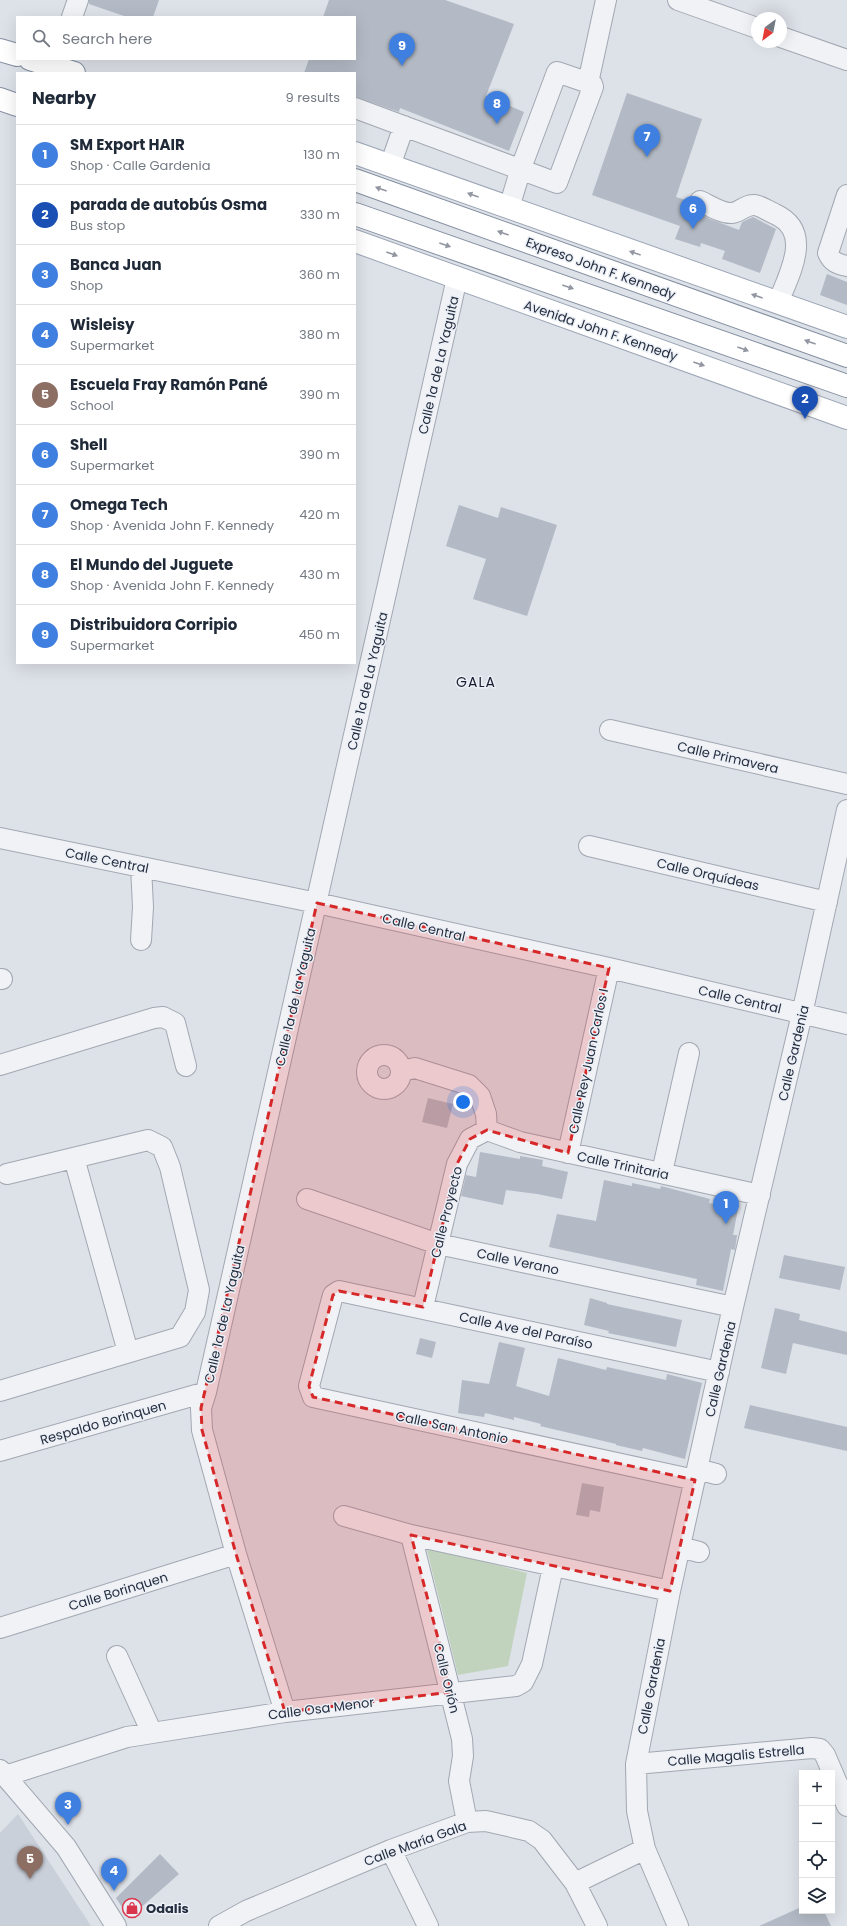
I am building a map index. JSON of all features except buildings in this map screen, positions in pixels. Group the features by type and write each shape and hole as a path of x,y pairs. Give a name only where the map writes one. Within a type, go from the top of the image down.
{"main road":[{"path":"0,50 16,55"},
{"path":"35,60 62,66"},
{"path":"0,99 16,105"},
{"path":"356,153 844,327"},
{"name":"Expreso John F. Kennedy","path":"356,180 847,356"},
{"path":"356,214 847,386"},
{"name":"Avenida John F. Kennedy","path":"356,241 847,418"},
{"path":"814,406 847,407"}],"street":[{"path":"72,16 78,0"},
{"path":"588,83 606,0"},
{"path":"678,0 713,6 751,25"},
{"path":"787,38 847,60"},
{"path":"356,108 521,168 558,182 593,87 592,84 557,72 521,168 509,208"},
{"path":"390,166 404,126"},
{"path":"847,195 828,253 836,264 847,266"},
{"path":"700,201 726,213 738,211 749,205 757,206 784,218 789,223 796,244 796,257 778,303"},
{"name":"Calle 1a de La Yaguita","path":"285,1712 236,1554 202,1430 201,1408 206,1392 458,278"},
{"name":"Calle Primavera","path":"610,730 847,784"},
{"name":"Calle Gardenia","path":"678,1926 645,1849 637,1811 636,1764 670,1591 689,1550 719,1372 802,1014 847,810"},
{"name":"Calle Central","path":"0,838 317,903 609,968 847,1024"},
{"name":"Calle Orquídeas","path":"589,846 827,902"},
{"path":"140,940 143,907 142,867"},
{"name":"Calle Rey Juan Carlos I","path":"568,1153 609,968"},
{"path":"0,1065 154,1018 163,1017 175,1023 186,1066"},
{"path":"662,1172 689,1053"},
{"path":"401,1071 415,1068 469,1084 480,1096 486,1114 487,1130"},
{"name":"Calle Trinitaria","path":"487,1130 520,1142 662,1172 760,1195"},
{"name":"Calle Proyecto","path":"423,1307 457,1164 470,1139 487,1130"},
{"path":"0,1391 180,1337 195,1312 199,1290 170,1167 162,1147 148,1140 7,1174"},
{"path":"74,1158 128,1352"},
{"name":"Calle Verano","path":"307,1199 438,1244 733,1307"},
{"name":"Calle Ave del Paraíso","path":"333,1295 340,1291 423,1307 719,1372"},
{"name":"Calle San Antonio","path":"333,1295 309,1386 313,1397 702,1474"},
{"name":"Respaldo Borinquen","path":"0,1451 206,1392"},
{"path":"344,1516 411,1535 553,1567 670,1591"},
{"name":"Calle Orión","path":"411,1535 452,1692 462,1739 463,1756 459,1781 466,1822"},
{"name":"Calle Borinquen","path":"0,1628 236,1554"},
{"name":"Calle Osa Menor","path":"2,1773 127,1737 285,1712 516,1686 523,1682 532,1664 553,1567"},
{"path":"117,1656 152,1733"},
{"name":"Calle Magalis Estrella","path":"636,1764 812,1748 820,1749 825,1755 847,1806"},
{"path":"2,1773 66,1848 116,1926"},
{"name":"Calle María Gala","path":"219,1926 246,1911 391,1850 466,1822 486,1821 529,1831 542,1840 575,1883 598,1926"},
{"path":"575,1883 645,1849"},
{"path":"391,1850 428,1926"}],"highlighted area":[{"path":"317,903 609,968 568,1153 487,1130 470,1139 457,1164 423,1307 339,1291 333,1295 309,1386 313,1397 695,1480 670,1591 411,1535 452,1692 285,1712 236,1554 202,1430 201,1408"}],"shaded area":[{"path":"18,1814 91,1926 0,1926 0,1833"}],"green space":[{"path":"426,1546 527,1573 508,1666 458,1675"}],"place":[{"name":"Distribuidora Corripio","path":"402,66"},
{"name":"El Mundo del Juguete","path":"497,124"},
{"name":"Omega Tech","path":"647,157"},
{"name":"Shell","path":"693,229"},
{"name":"parada de autobús Osma","path":"805,419"},
{"name":"SM Export HAIR","path":"726,1224"},
{"name":"Banca Juan","path":"68,1825"},
{"name":"Escuela Fray Ramón Pané","path":"30,1879"},
{"name":"Wisleisy","path":"114,1891"},
{"name":"Odalis","path":"132,1908"}],"district":[{"name":"GALA","path":"476,682"}]}
